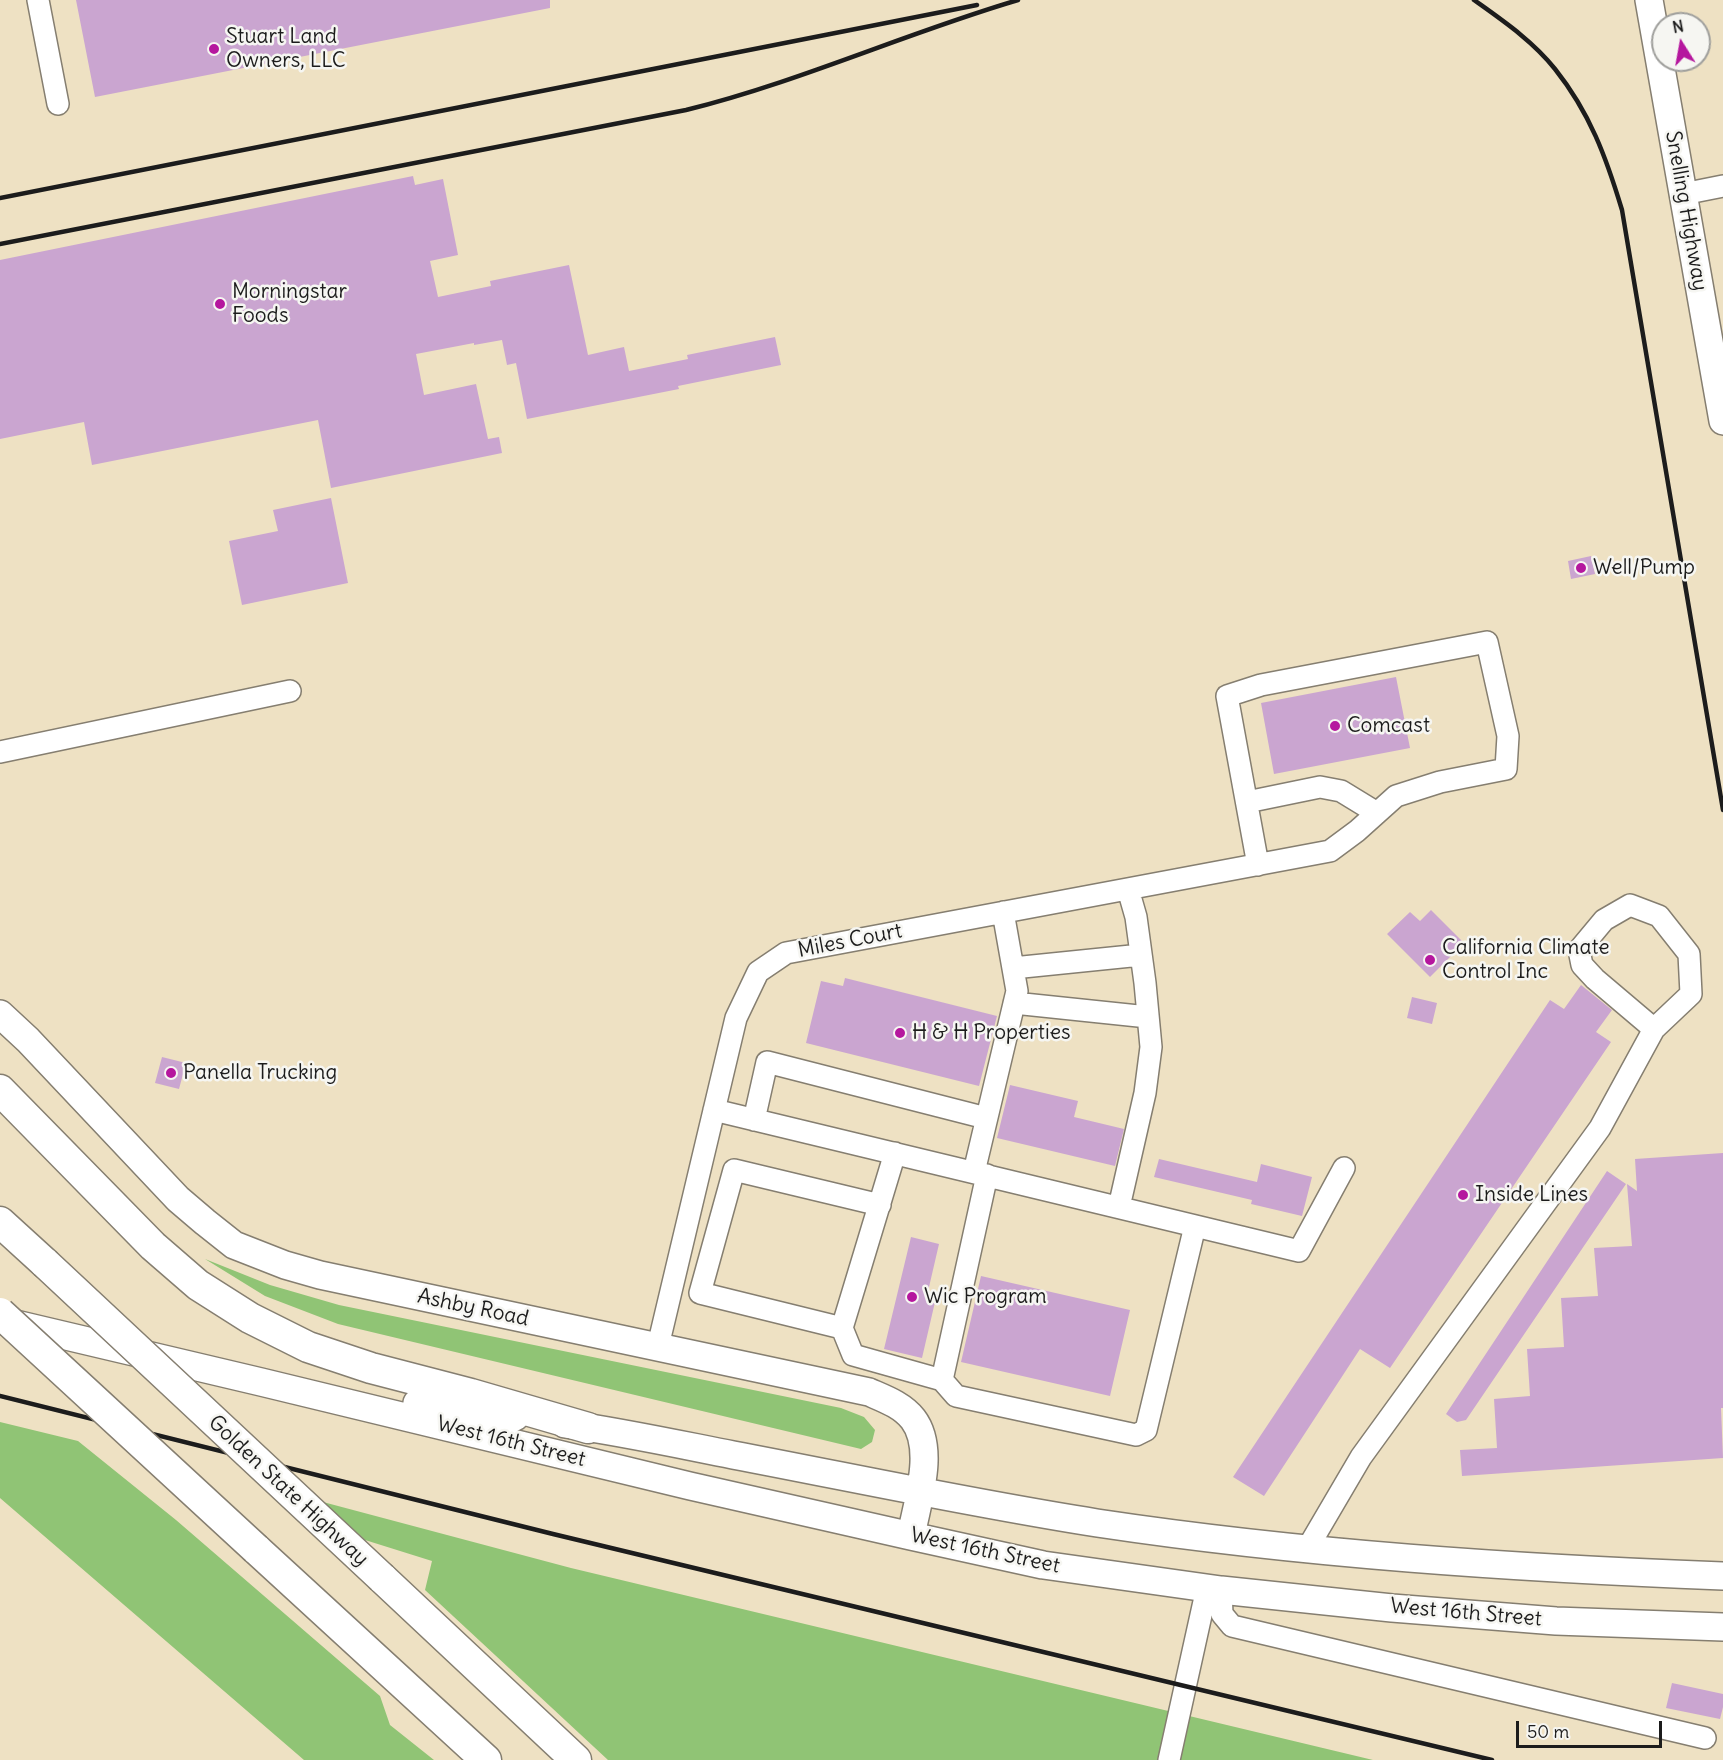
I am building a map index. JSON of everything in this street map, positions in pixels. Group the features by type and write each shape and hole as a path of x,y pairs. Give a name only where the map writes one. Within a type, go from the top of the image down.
{"highway":[{"path":"0,1090 153,1246 198,1285 250,1318 308,1347 371,1368 588,1428"},
{"name":"Golden State Highway","path":"0,1222 576,1760"},
{"path":"0,1313 486,1760"}],"main road":[{"name":"Snelling Highway","path":"1648,0 1722,406"},
{"name":"Ashby Road","path":"0,1014 28,1040 178,1199 234,1245 285,1265 320,1275 869,1392 894,1403 913,1419 922,1438 925,1459 911,1536"},
{"name":"West 16th Street","path":"0,1321 678,1483 1043,1565 1214,1589 1392,1608 1556,1621 1723,1627"},
{"name":"West 16th Street","path":"261,1382 588,1428 1097,1523 1307,1549 1463,1563 1723,1576"}],"street":[{"path":"38,0 58,104"},
{"path":"1683,194 1723,186"},
{"path":"1247,802 1320,787 1341,790 1377,813 1396,796 1440,782 1506,769 1508,736 1487,642 1261,685 1227,696 1258,864"},
{"path":"0,752 290,691"},
{"name":"Miles Court","path":"658,1346 736,1018 758,972 786,953 1330,851 1358,831 1377,813"},
{"path":"1119,1207 1145,1094 1151,1047 1136,917 1128,889"},
{"path":"1307,1549 1361,1457 1600,1128 1654,1029 1691,994 1689,954 1659,916 1630,905 1604,920 1579,950 1582,965 1595,979 1654,1029"},
{"path":"942,1380 980,1174 986,1118 1017,991 1003,912"},
{"path":"1013,968 1141,955"},
{"path":"1014,1003 1148,1017"},
{"path":"754,1120 767,1062 986,1118"},
{"path":"714,1110 1299,1251 1344,1168"},
{"path":"896,1153 842,1328 853,1355 942,1380 956,1396 1136,1435 1146,1430 1195,1226"},
{"path":"842,1328 700,1293 734,1170 880,1205"},
{"path":"1214,1589 1222,1614 1233,1626 1705,1738"},
{"path":"1169,1760 1214,1589"}],"green space":[{"path":"205,1259 270,1285 339,1305 841,1408 864,1417 875,1430 872,1442 861,1449 338,1324 265,1296"},
{"path":"0,1422 78,1441 176,1520 380,1696 390,1725 434,1760 304,1760 0,1498"},
{"path":"323,1502 571,1568 1373,1760 608,1760 425,1590 432,1561 365,1540"}],"building":[{"name":"Stuart Land Owners, LLC","path":"76,0 550,0 550,8 95,97"},
{"name":"Morningstar Foods","path":"413,176 415,185 443,179 458,255 430,261 438,297 491,286 490,281 569,265 588,355 624,347 629,371 688,359 687,355 775,337 781,365 678,386 679,389 527,419 516,363 507,365 502,340 416,354 424,395 476,384 488,439 499,437 502,453 331,488 318,420 92,465 84,422 0,439 0,260"},
{"path":"331,498 348,583 242,605 229,541 278,531 273,510"},
{"name":"Well/Pump","path":"1591,556 1595,574 1571,579 1568,561"},
{"name":"Comcast","path":"1396,677 1410,748 1274,774 1261,703"},
{"name":"California Climate Control Inc","path":"1431,910 1464,943 1430,977 1387,934 1410,912 1420,921"},
{"name":"H & H Properties","path":"845,978 997,1016 979,1086 806,1043 821,981 843,986"},
{"name":"Inside Lines","path":"1581,985 1612,1010 1596,1032 1611,1042 1390,1368 1360,1349 1264,1496 1233,1477 1550,1000 1564,1009"},
{"path":"1412,997 1437,1003 1432,1024 1407,1018"},
{"name":"Panella Trucking","path":"162,1057 186,1063 179,1089 155,1083"},
{"path":"1010,1085 1078,1101 1074,1117 1124,1129 1115,1166 997,1138"},
{"path":"1723,1153 1723,1408 1721,1408 1723,1458 1462,1476 1460,1450 1497,1448 1494,1399 1530,1396 1527,1349 1564,1347 1561,1298 1598,1296 1594,1248 1632,1246 1627,1184 1637,1191 1635,1159"},
{"path":"1159,1159 1257,1182 1261,1164 1312,1177 1302,1216 1251,1204 1252,1200 1154,1177"},
{"path":"1607,1171 1626,1184 1466,1420 1457,1422 1446,1414"},
{"name":"Wic Program","path":"911,1237 939,1244 926,1300 935,1302 922,1358 884,1349"},
{"path":"981,1276 1130,1310 1110,1396 961,1362"},
{"path":"1672,1683 1723,1694 1720,1719 1666,1708"}],"railway":[{"path":"0,244 686,110 770,86 1018,0"},
{"path":"1474,0 1537,49 1567,86 1596,136 1622,210 1723,810"},
{"path":"0,198 977,5"},
{"path":"0,1396 553,1534 1492,1760"}],"place":[{"name":"Stuart Land Owners, LLC","path":"214,49"},
{"name":"Morningstar Foods","path":"220,304"},
{"name":"Well/Pump","path":"1581,568"},
{"name":"Comcast","path":"1335,726"},
{"name":"California Climate Control Inc","path":"1430,960"},
{"name":"H & H Properties","path":"900,1033"},
{"name":"Panella Trucking","path":"171,1073"},
{"name":"Inside Lines","path":"1463,1195"},
{"name":"Wic Program","path":"912,1297"}]}
